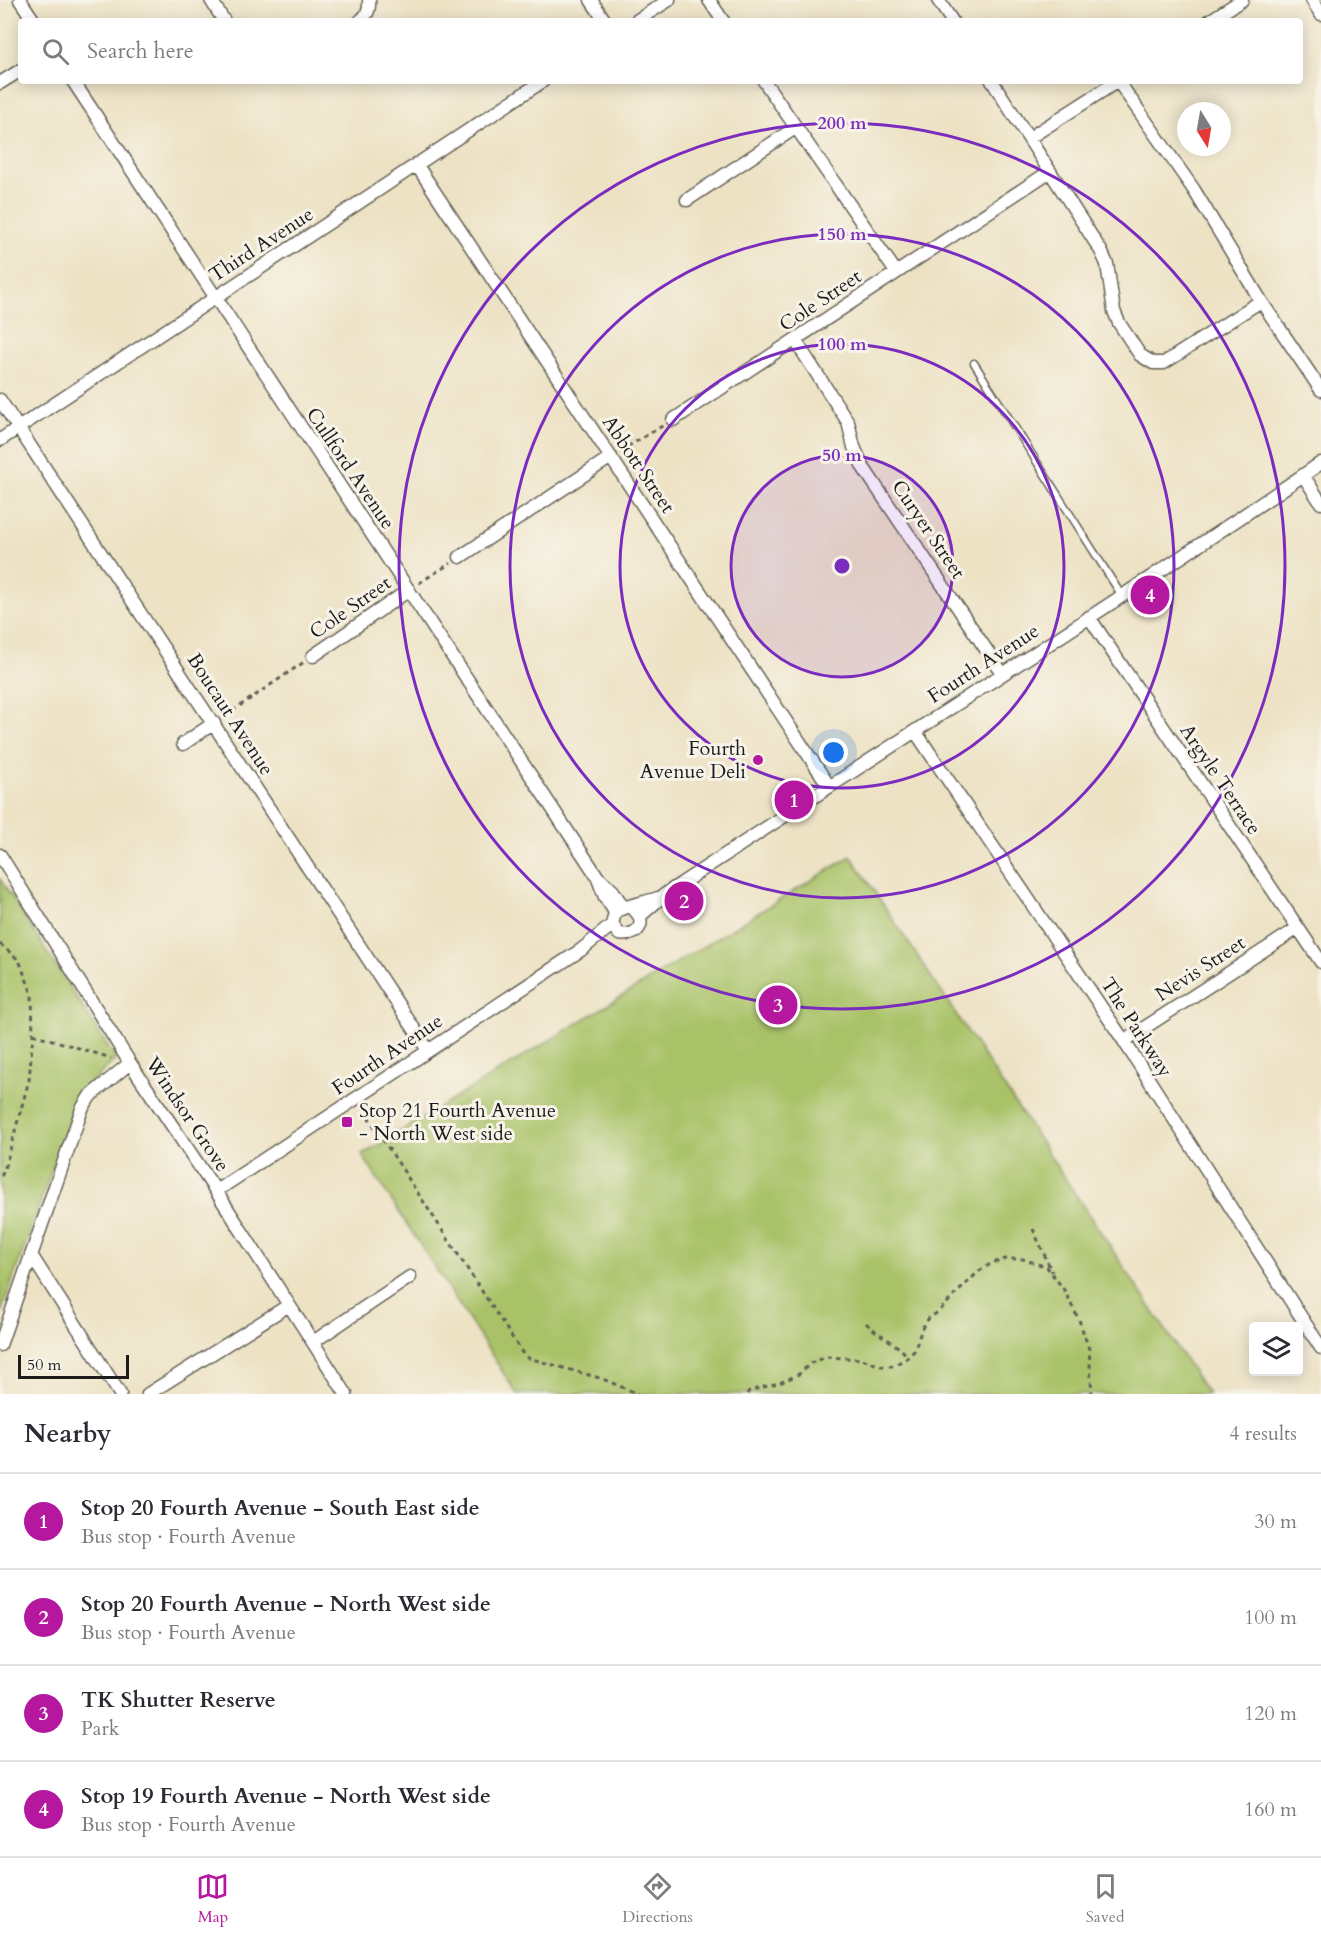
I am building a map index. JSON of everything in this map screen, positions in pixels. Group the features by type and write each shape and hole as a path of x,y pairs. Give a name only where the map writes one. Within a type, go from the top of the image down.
{"street":[{"path":"20,0 32,18"},
{"path":"211,0 222,18"},
{"path":"364,18 369,0"},
{"path":"591,0 603,18"},
{"path":"641,18 669,0"},
{"path":"709,0 721,18"},
{"path":"938,0 950,18"},
{"path":"1214,18 1242,0"},
{"path":"1312,0 1321,14"},
{"path":"0,83 18,72"},
{"name":"Cullford Avenue","path":"75,84 597,876 605,897 620,917 636,911 640,916"},
{"name":"Third Avenue","path":"0,440 538,84"},
{"path":"766,84 896,272"},
{"path":"994,84 1101,251 1107,264 1114,310 1119,323 1140,355 1153,363 1164,363 1261,301"},
{"path":"1029,138 1113,84"},
{"path":"1120,84 1194,190 1261,301 1321,390"},
{"path":"687,200 795,128"},
{"name":"Abbott Street","path":"416,164 829,786"},
{"name":"Cole Street","path":"673,420 1049,172"},
{"name":"Curyer Street","path":"795,340 848,422 854,447 863,466 1002,673"},
{"name":"Boucaut Avenue","path":"0,400 428,1050"},
{"path":"460,557 611,457"},
{"name":"Fourth Avenue","path":"216,1191 581,950 620,917 664,895 1321,463"},
{"path":"1303,475 1321,503"},
{"name":"Cole Street","path":"313,657 409,590"},
{"name":"Argyle Terrace","path":"1089,617 1321,962"},
{"path":"183,744 214,723"},
{"name":"The Parkway","path":"915,731 1124,1041 1321,1348"},
{"name":"Windsor Grove","path":"0,855 130,1063 216,1191 346,1394"},
{"name":"Fourth Avenue","path":"620,917 629,936 639,928 640,916 664,895"},
{"name":"Nevis Street","path":"1124,1041 1298,928"},
{"path":"0,1346 82,1109 90,1096 130,1063"},
{"path":"31,1254 120,1394"},
{"path":"313,1342 410,1277"},
{"path":"148,1394 289,1305"}],"lane":[{"path":"974,363 1122,596"}],"path":[{"path":"611,457 673,420"},
{"path":"409,590 460,557"},
{"path":"214,723 313,657"},
{"path":"0,944 19,960 32,994 33,1034 29,1080 0,1180"},
{"path":"33,1034 130,1063"},
{"path":"356,1098 525,1357 603,1379 638,1394"},
{"path":"1033,1230 1055,1278"},
{"path":"747,1394 749,1391 782,1382 799,1374 811,1363 826,1357 846,1356 881,1366 892,1366 908,1357 914,1350 922,1326 978,1272 992,1263 1006,1259 1023,1259 1047,1267 1073,1305 1089,1349 1092,1394"},
{"path":"866,1323 900,1347 908,1357"}],"green space":[{"path":"851,856 1208,1394 517,1394 362,1155"},
{"path":"0,879 116,1059 77,1099 0,1316"}],"place":[{"name":"Stop 19 Fourth Avenue - North West side","path":"1150,595"},
{"name":"Fourth Avenue Deli","path":"758,760"},
{"name":"Stop 20 Fourth Avenue - South East side","path":"794,800"},
{"name":"Stop 20 Fourth Avenue - North West side","path":"684,901"},
{"name":"TK Shutter Reserve","path":"778,1005"},
{"name":"Stop 21 Fourth Avenue - North West side","path":"347,1122"}]}
